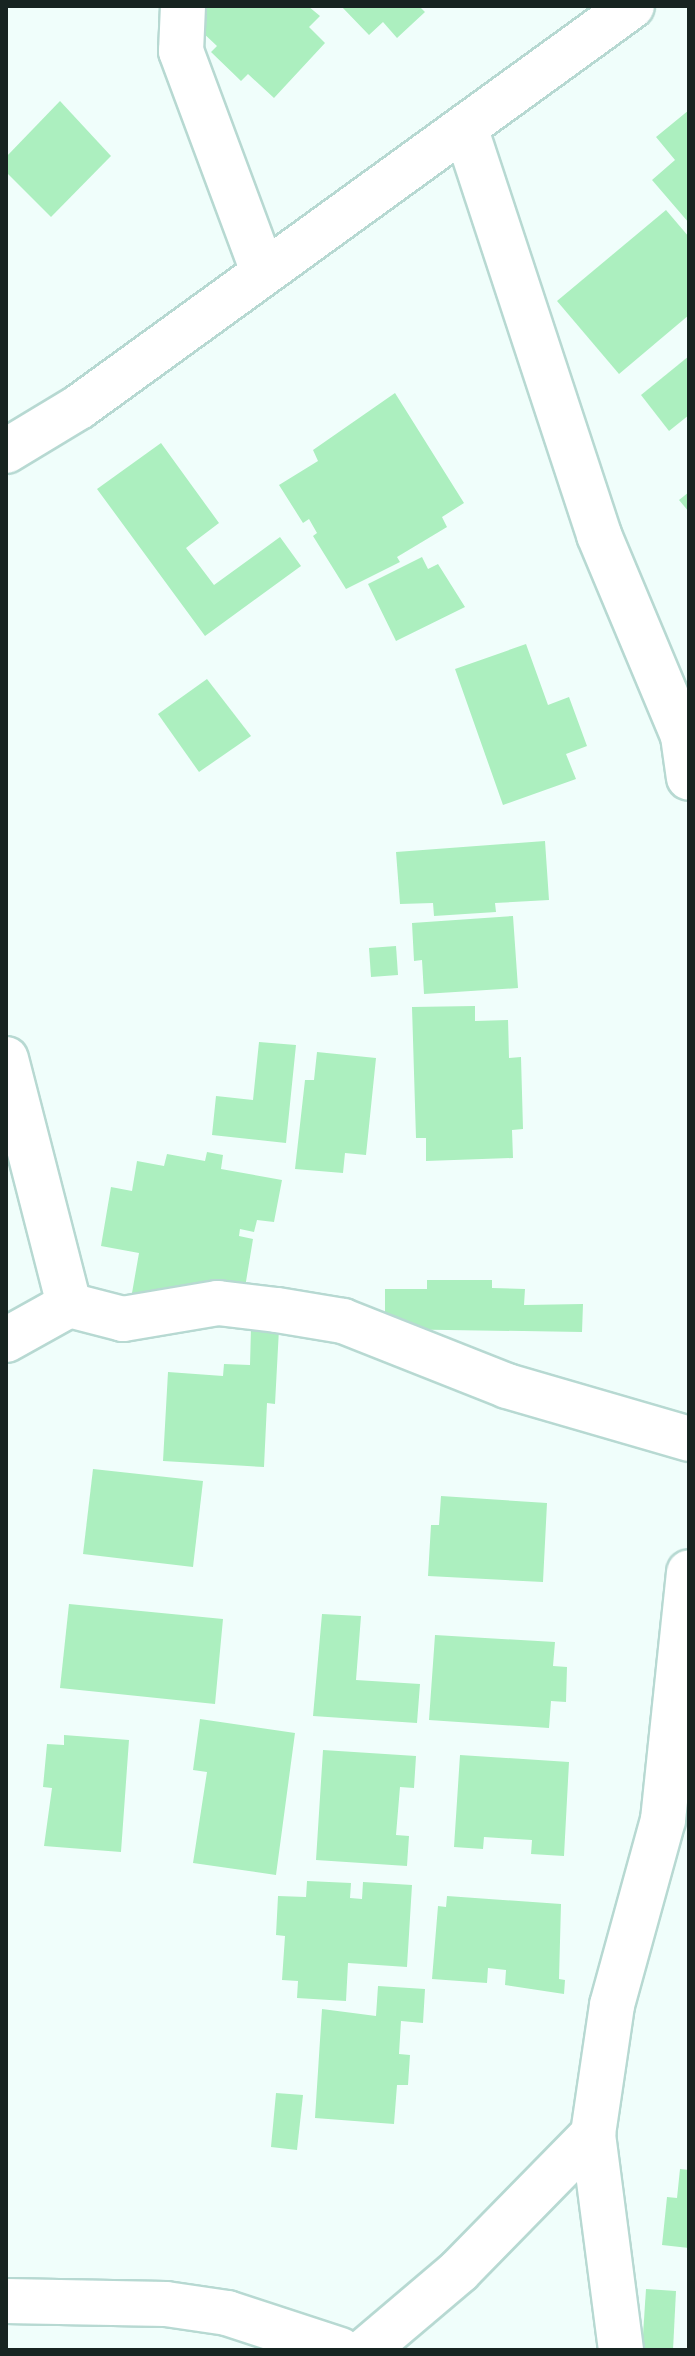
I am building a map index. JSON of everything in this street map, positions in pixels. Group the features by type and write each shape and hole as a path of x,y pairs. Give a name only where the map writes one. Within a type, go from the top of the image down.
{"street":[{"path":"183,6 181,51 263,272"},
{"path":"6,451 79,407 263,272 466,130 632,6"},
{"path":"466,130 599,535 687,749"},
{"path":"6,1059 69,1305"},
{"path":"6,1340 69,1305 123,1319 218,1303 343,1321 507,1386 689,1439"},
{"path":"621,2350 593,2134 612,2005 676,1822 689,1572"},
{"path":"366,2350 459,2271 593,2134"},
{"path":"6,2301 166,2304 227,2313 340,2350"}],"building":[{"path":"192,6 308,6 320,16 309,27 325,43 274,98 248,74 241,81 211,52 217,46 184,15"},
{"path":"341,6 419,6 425,12 397,38 383,22 369,35"},
{"path":"60,101 111,156 51,217 6,172 6,157"},
{"path":"689,110 689,223 652,180 675,160 656,137"},
{"path":"666,210 689,237 689,315 619,374 557,301"},
{"path":"689,356 689,415 669,431 641,395"},
{"path":"395,393 464,503 442,517 447,527 397,557 400,562 346,589 313,536 317,533 309,519 303,523 279,485 318,461 313,450"},
{"path":"161,443 219,523 186,548 214,585 280,537 301,566 205,636 97,489"},
{"path":"689,492 689,512 679,500"},
{"path":"422,557 428,569 438,564 465,607 396,641 368,584"},
{"path":"526,644 548,705 569,697 587,746 566,754 576,779 503,805 455,669"},
{"path":"207,679 251,736 199,772 158,714"},
{"path":"545,841 549,900 495,903 496,912 434,916 433,903 400,904 396,852"},
{"path":"513,916 518,988 424,994 422,960 414,961 412,923"},
{"path":"396,946 398,975 371,977 369,948"},
{"path":"475,1006 475,1021 508,1020 509,1058 521,1057 523,1129 512,1130 513,1158 426,1161 426,1138 416,1138 412,1007"},
{"path":"259,1042 296,1045 286,1143 212,1135 216,1096 253,1100"},
{"path":"317,1052 376,1058 366,1155 345,1153 343,1173 295,1169 305,1080 314,1080"},
{"path":"207,1152 223,1155 221,1169 282,1180 274,1222 257,1220 254,1232 240,1229 239,1236 253,1239 242,1306 132,1293 139,1253 101,1246 111,1187 132,1191 137,1161 164,1166 167,1154 205,1161"},
{"path":"427,1280 492,1280 492,1288 525,1289 524,1305 583,1304 582,1332 385,1329 385,1289 427,1289"},
{"path":"251,1328 279,1329 275,1404 267,1403 264,1467 163,1461 168,1372 223,1376 224,1364 250,1365"},
{"path":"93,1469 203,1481 193,1567 83,1554"},
{"path":"441,1496 547,1503 543,1582 428,1576 431,1525 439,1525"},
{"path":"69,1604 223,1619 215,1704 60,1688"},
{"path":"322,1614 361,1616 356,1680 420,1684 417,1723 313,1716"},
{"path":"435,1635 555,1642 553,1666 567,1667 566,1702 551,1701 549,1728 429,1720"},
{"path":"200,1719 295,1733 276,1875 193,1863 207,1772 193,1770"},
{"path":"64,1735 129,1740 121,1852 44,1846 52,1788 43,1787 47,1744 64,1745"},
{"path":"323,1750 416,1756 414,1788 400,1787 396,1835 409,1836 407,1866 316,1860"},
{"path":"460,1755 569,1762 564,1856 531,1854 532,1840 484,1837 483,1849 454,1847"},
{"path":"307,1881 351,1883 350,1898 362,1899 363,1882 412,1885 407,1967 348,1963 346,2001 297,1998 298,1981 282,1980 285,1936 276,1935 278,1896 306,1897"},
{"path":"447,1896 561,1904 559,1979 565,1980 564,1994 505,1985 506,1970 488,1968 487,1983 432,1979 438,1906 446,1907"},
{"path":"378,1986 425,1989 423,2023 401,2021 399,2054 410,2055 408,2085 397,2085 394,2124 315,2118 322,2009 376,2016"},
{"path":"276,2093 303,2095 297,2150 271,2147"},
{"path":"680,2169 689,2170 689,2248 662,2245 667,2197 677,2198"},
{"path":"646,2289 676,2291 673,2350 642,2350"}]}
